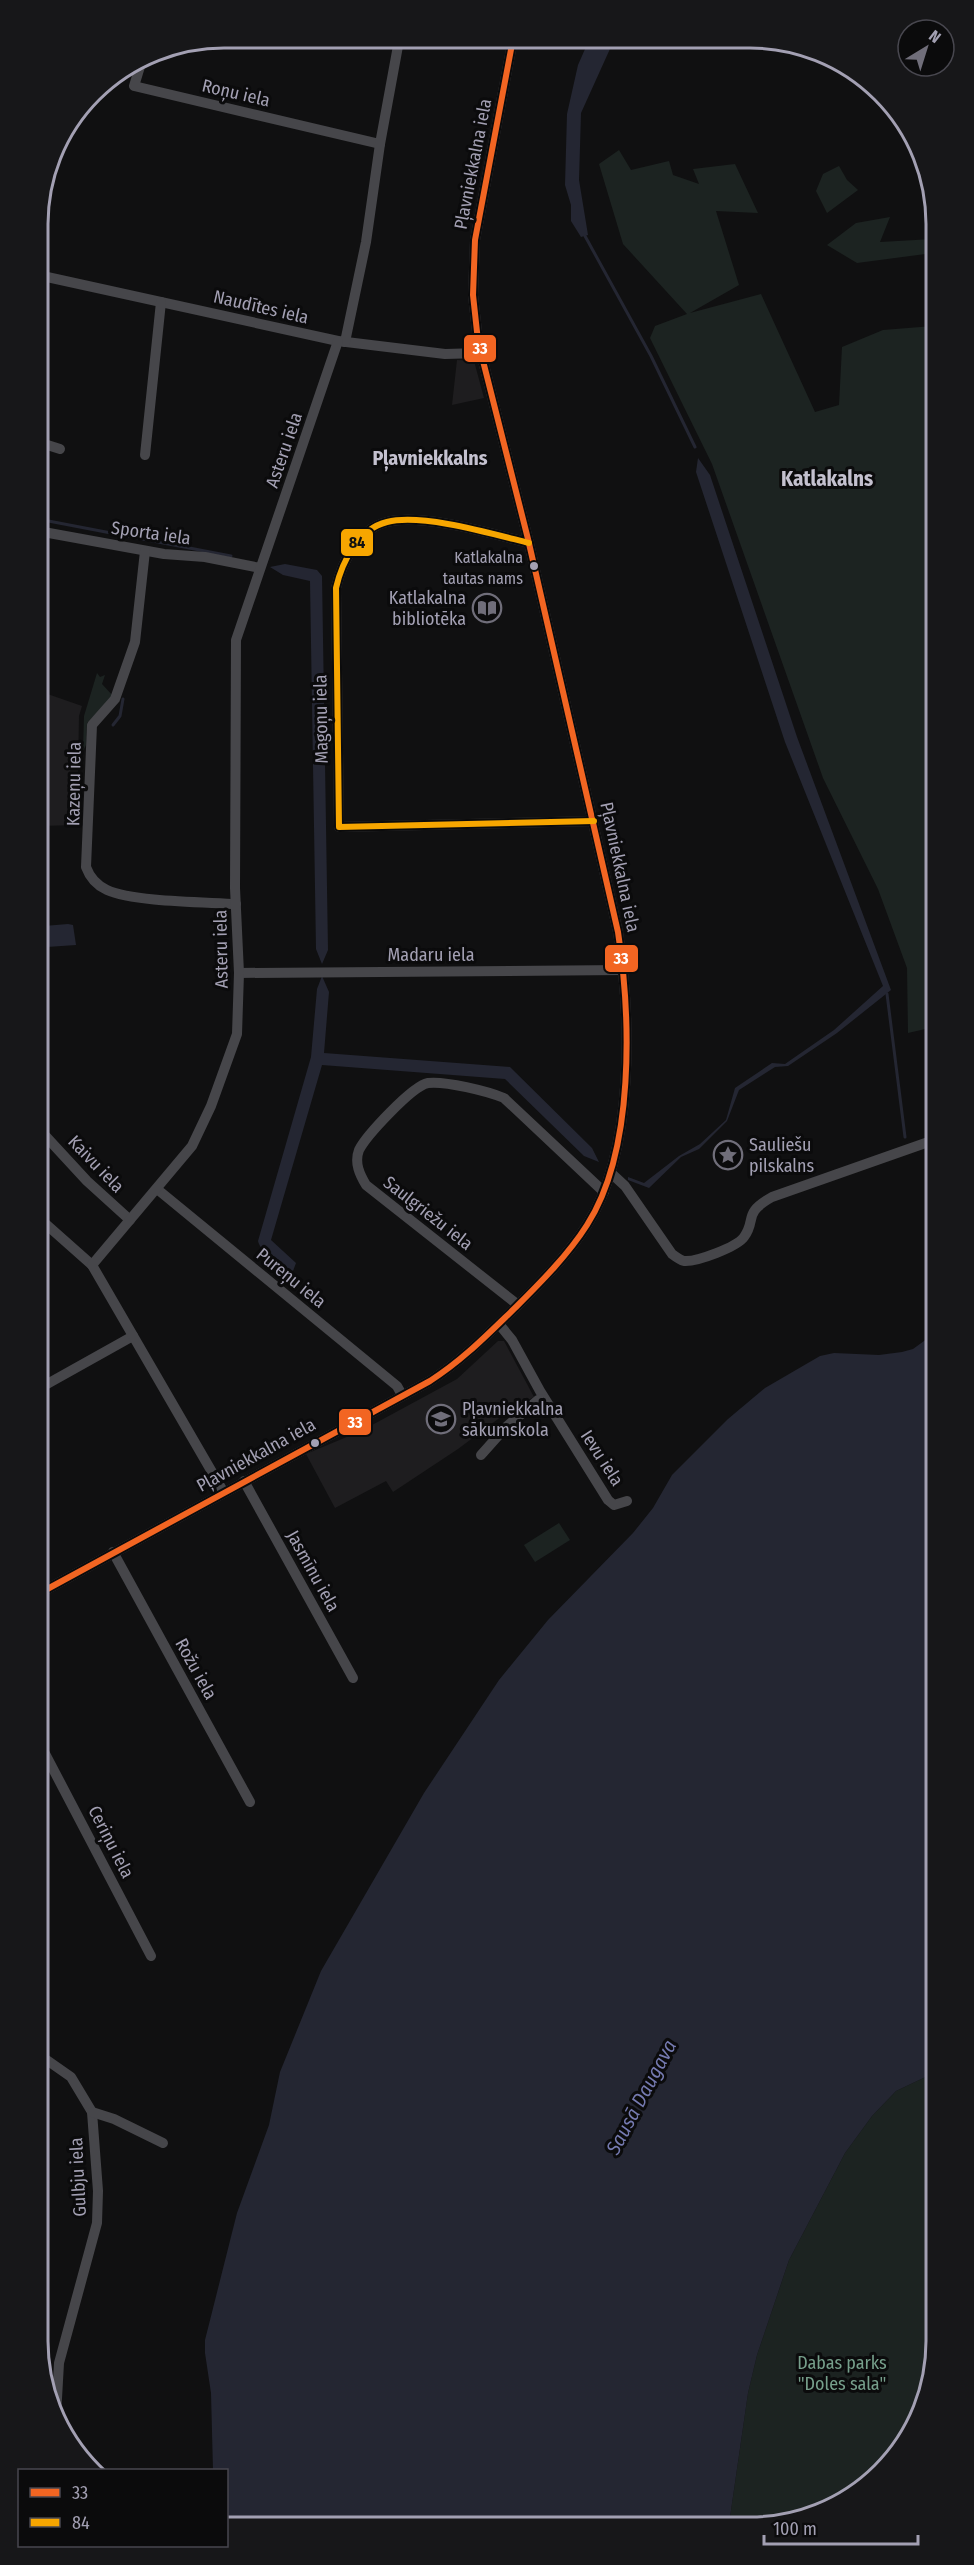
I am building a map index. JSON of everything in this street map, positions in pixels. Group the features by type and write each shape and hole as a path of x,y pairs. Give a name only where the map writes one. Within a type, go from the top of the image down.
{"street":[{"name":"Asteru iela","path":"92,1265 192,1146 203,1128 237,1034 239,973 236,904 236,640 341,341 366,242 380,144 398,48"},
{"name":"Pļavniekkalna iela","path":"48,1588 430,1381 469,1354 576,1242 604,1192 611,1173 616,1153 626,1060 624,969 594,821 529,543 480,352 473,295 475,240 511,48"},
{"name":"Roņu iela","path":"139,70 134,86 380,144"},
{"name":"Naudītes iela","path":"48,277 341,341 445,354 480,352"},
{"path":"145,455 161,302"},
{"path":"48,445 60,449"},
{"name":"Magoņu iela","path":"529,543 407,519 385,522 360,539 342,563 336,588 339,827 594,821"},
{"name":"Sporta iela","path":"48,533 145,551 205,557 260,568"},
{"name":"Kazeņu iela","path":"145,551 135,642 115,699 92,725 86,867 97,884 109,891 138,897 236,904"},
{"name":"Madaru iela","path":"239,973 624,969"},
{"name":"Saulgriežu iela","path":"518,1305 366,1185 358,1171 359,1151 403,1097 427,1083 485,1090 504,1098 604,1192"},
{"name":"Kaivu iela","path":"48,1139 87,1181 130,1220"},
{"path":"611,1173 625,1186 672,1254 682,1261 693,1260 736,1245 747,1232 753,1210 771,1197 926,1143"},
{"name":"Pureņu iela","path":"157,1189 397,1386 402,1395"},
{"path":"48,1226 92,1265 223,1491"},
{"name":"Ievu iela","path":"499,1324 512,1340 544,1399 608,1500 619,1506 627,1501"},
{"path":"48,1384 133,1336"},
{"path":"481,1455 506,1427 538,1400 544,1399"},
{"name":"Jasmīnu iela","path":"244,1481 353,1678"},
{"name":"Rožu iela","path":"113,1552 250,1802"},
{"name":"Ceriņu iela","path":"48,1759 151,1956"},
{"path":"48,2061 71,2077 92,2112 114,2119 163,2143"},
{"name":"Gulbju iela","path":"57,2398 59,2363 97,2223 98,2191 92,2112"}],"shaded area":[{"path":"457,360 474,361 484,398 452,405"},
{"path":"48,694 82,706 79,716 77,825 48,826"},
{"name":"Pļavniekkalna sākumskola","path":"498,1341 504,1341 534,1397 514,1407 458,1449 393,1492 386,1481 335,1508 306,1454 361,1431 457,1379"}],"green space":[{"path":"619,150 631,170 669,161 673,175 699,184 693,169 735,164 758,213 716,211 739,285 690,313 761,294 815,412 839,405 842,347 883,330 926,327 926,1029 908,1033 907,968 878,889 823,778 712,464 650,338 655,326 687,314 623,244 599,164"},
{"path":"839,166 847,180 858,190 827,213 816,191 823,174"},
{"path":"890,217 880,242 926,239 926,254 857,263 827,245 856,223"},
{"path":"97,673 100,677 105,675 102,684 113,696 87,723 86,745 83,751 84,716"},
{"path":"559,1523 570,1540 535,1562 524,1545"},
{"name":"Dabas parks \"Doles sala\"","path":"926,2077 926,2353 920,2387 913,2409 896,2439 882,2457 857,2481 828,2499 785,2514 730,2517 748,2393 757,2355 789,2260 845,2153 872,2116 896,2091"}],"water":[{"path":"585,48 610,48 581,113 579,180 588,235 581,237 571,221 571,205 565,185 567,114 578,65"},
{"path":"698,458 710,475 797,737 891,990 837,1033 788,1066 775,1067 739,1090 727,1121 699,1149 681,1157 649,1188 628,1180 628,1177 644,1183 679,1156 700,1144 726,1120 735,1088 772,1063 785,1064 834,1030 883,986 785,742 696,472"},
{"path":"285,564 317,570 322,576 328,950 322,964 316,949 310,581 283,575 270,567"},
{"path":"73,925 76,945 48,947 48,926"},
{"path":"322,976 329,992 324,1053 510,1067 592,1148 599,1162 584,1156 505,1079 322,1065 271,1240 296,1263 293,1271 272,1260 258,1241 311,1057 317,989"},
{"name":"Sausā Daugava","path":"926,1340 926,2077 896,2091 872,2116 845,2153 789,2260 757,2355 748,2393 730,2517 228,2517 228,2469 213,2469 211,2393 205,2340 237,2213 269,2125 280,2072 321,1971 424,1793 499,1680 548,1620 633,1533 653,1508 672,1475 728,1419 765,1388 820,1356 834,1353 879,1355 913,1349"}],"waterway":[{"path":"585,236 651,356 695,447"},
{"path":"48,521 231,556"},
{"path":"113,725 120,716 123,699"},
{"path":"887,994 905,1137"}],"transit line":[{"name":"33","path":"48,1589 430,1381 453,1364 516,1307 571,1247 587,1225 603,1194 614,1160 621,1122 627,1043 618,932 528,539 478,341 473,295 475,240 511,48"},
{"name":"84","path":"529,543 438,522 402,520 377,526 360,539 353,548 342,568 336,588 339,827 594,821"}],"place":[{"name":"Katlakalna tautas nams","path":"534,566"},
{"name":"Katlakalna bibliotēka","path":"487,608"},
{"name":"Sauliešu pilskalns","path":"728,1155"},
{"name":"Pļavniekkalna sākumskola","path":"441,1419"}],"district":[{"name":"Pļavniekkalns","path":"430,458"},
{"name":"Katlakalns","path":"827,479"}]}
